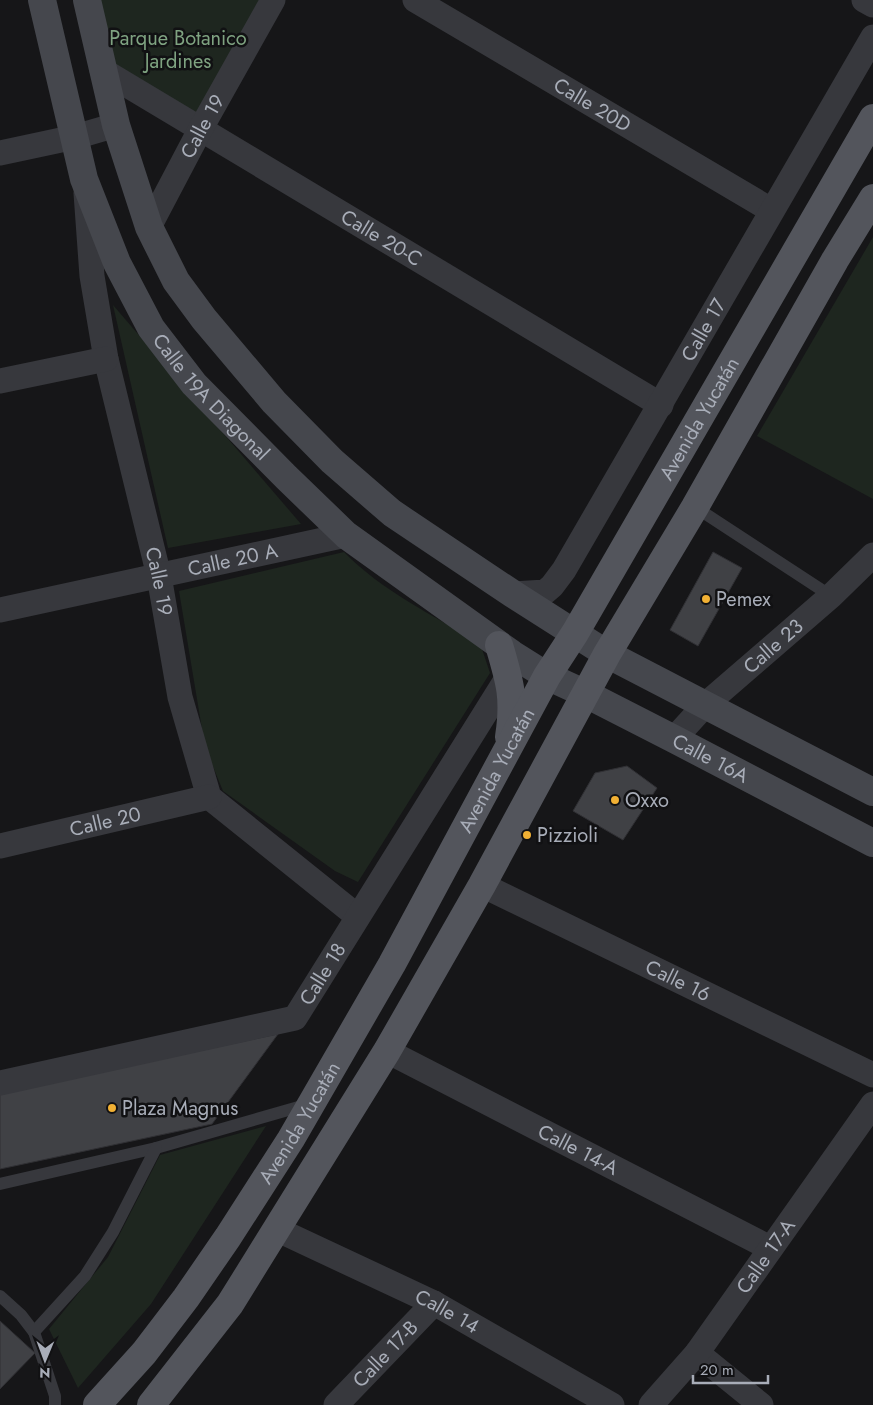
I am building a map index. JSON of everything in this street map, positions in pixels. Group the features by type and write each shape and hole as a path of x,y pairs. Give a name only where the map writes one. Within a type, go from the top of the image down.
{"main road":[{"name":"Avenida Yucatán","path":"98,1405 144,1353 186,1298 291,1139 392,964 547,676 575,633 873,118"},
{"name":"Avenida Yucatán","path":"152,1405 230,1304 387,1050 482,885 607,654 695,507 835,260 873,198"},
{"path":"499,645 512,697 511,723 506,750"}],"street":[{"name":"Calle 19A Diagonal","path":"42,0 84,178 117,263 151,328 194,384 286,478 346,535 499,645 547,676"},
{"path":"87,0 116,125 149,227 176,281 204,319 274,402 332,461 392,513 607,654 873,792"},
{"name":"Calle 19","path":"149,227 200,130 273,0"},
{"name":"Calle 20D","path":"415,0 772,210"},
{"path":"864,0 873,5"},
{"name":"Calle 17","path":"513,594 544,592 552,586 564,570 873,37"},
{"name":"Calle 20-C","path":"102,70 661,405"},
{"path":"0,153 75,137 116,125"},
{"name":"Calle 19","path":"84,178 92,276 106,359 159,576 180,697 209,797"},
{"path":"0,382 106,359"},
{"name":"Calle 20 A","path":"0,610 346,535"},
{"name":"Calle 23","path":"674,739 705,705 831,596 873,555"},
{"name":"Calle 18","path":"0,1083 295,1018 508,675"},
{"name":"Calle 16A","path":"547,676 674,739 873,843"},
{"path":"209,797 357,916"},
{"name":"Calle 20","path":"0,846 209,797"},
{"name":"Calle 16","path":"482,885 873,1075"},
{"name":"Calle 14-A","path":"387,1050 770,1248"},
{"name":"Calle 17-A","path":"651,1405 697,1353 873,1104"},
{"name":"Calle 14","path":"276,1229 434,1303 612,1405"},
{"name":"Calle 17-B","path":"336,1405 434,1303"},
{"path":"697,1353 761,1405"}],"lane":[{"path":"695,507 831,596"},
{"path":"0,1184 156,1148 311,1103"},
{"path":"34,1332 85,1276 114,1232 156,1148"},
{"path":"0,1296 22,1315 34,1332 55,1396 56,1405"}],"green space":[{"name":"Parque Botanico Jardines","path":"96,0 263,0 197,116 109,64"},
{"path":"873,237 873,499 757,436"},
{"path":"113,305 301,524 168,548"},
{"path":"344,552 392,591 480,643 490,673 358,882 335,871 223,791 205,747 179,591"},
{"path":"266,1126 151,1304 78,1388 49,1329 108,1257 160,1155"}],"building":[{"name":"Pemex","path":"713,552 742,568 698,646 670,630"},
{"name":"Oxxo","path":"627,766 657,788 623,840 573,811 595,773"},
{"name":"Plaza Magnus","path":"278,1034 212,1124 0,1169 0,1093"},
{"path":"0,1321 35,1353 0,1389"}],"place":[{"name":"Pemex","path":"706,599"},
{"name":"Oxxo","path":"615,800"},
{"name":"Pizzioli","path":"527,835"},
{"name":"Plaza Magnus","path":"112,1108"}]}
